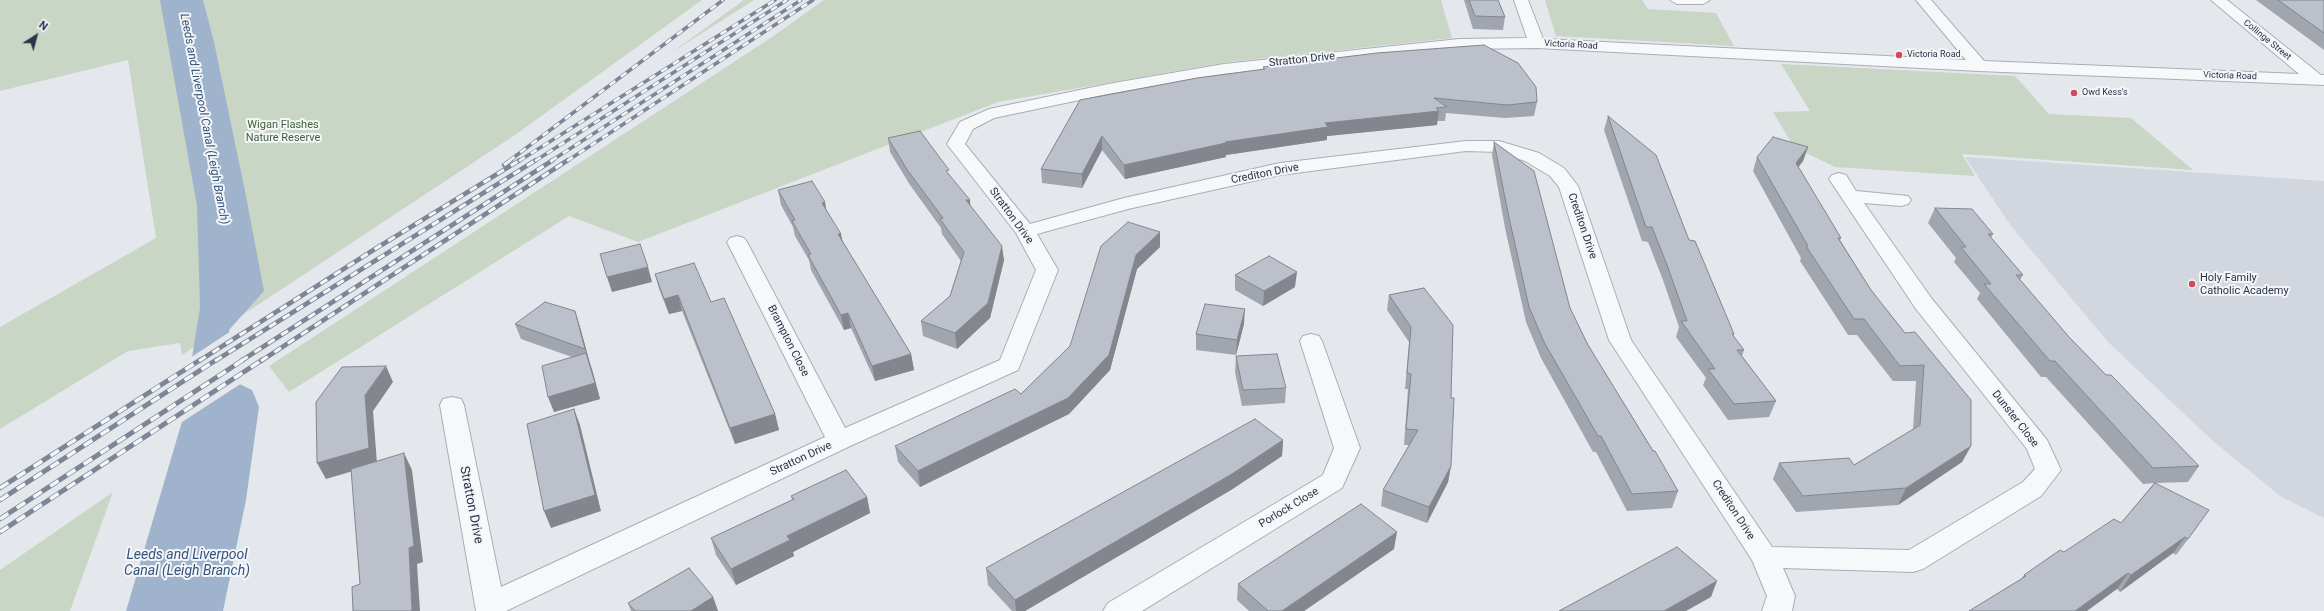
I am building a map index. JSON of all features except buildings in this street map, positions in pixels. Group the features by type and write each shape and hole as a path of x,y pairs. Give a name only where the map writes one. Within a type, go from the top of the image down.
{"street":[{"path":"1522,0 1537,43"},
{"path":"1677,0 1703,0"},
{"path":"1923,0 1979,66"},
{"name":"Collinge Street","path":"2218,0 2320,80"},
{"name":"Victoria Road","path":"1537,43 1979,66 2320,80"},
{"name":"Stratton Drive","path":"452,405 490,608 839,441 1010,365 1047,270 1025,231 956,144 966,126 990,114 1108,89 1224,69 1459,44 1537,43"},
{"name":"Crediton Drive","path":"1025,231 1124,204 1280,169 1466,146 1499,147 1532,156 1557,172 1568,186 1620,340 1764,557 1781,596 1777,611"},
{"name":"Dunster Close","path":"1764,557 1913,561 2032,489 2048,470 2038,446 1924,304 1844,188 1901,200"},
{"name":"Brampton Close","path":"737,242 839,441"},
{"name":"Porlock Close","path":"1118,611 1333,482 1347,448 1311,341"}],"shaded area":[{"name":"Holy Family Catholic Academy","path":"1965,157 2324,181 2324,518 2280,496 2213,441 2108,342 2011,226"}],"green space":[{"name":"Wigan Flashes Nature Reserve","path":"0,0 702,0 515,135 182,355 180,343 128,351 0,429 0,327 156,238 128,60 0,91"},
{"path":"744,0 754,0 671,53"},
{"path":"824,0 1441,0 1452,38 1228,62 998,102 638,242 569,216 289,392 269,366 772,37"},
{"path":"1545,0 1642,0 1648,9 1716,13 1734,46 1556,36"},
{"path":"1781,64 2015,76 2049,114 2131,118 2193,170 1962,154 1975,176 1835,167 1794,147 1773,112 1810,111"},
{"path":"113,492 70,611 0,611 0,570"}],"water":[{"name":"Leeds and Liverpool Canal (Leigh Branch)","path":"160,0 203,0 214,42 264,291 229,330 233,381 252,390 259,407 246,500 223,611 126,611 181,425 200,308 197,206"}],"pier":[{"path":"231,331 235,380 242,383 179,424 190,358"}],"railway":[{"path":"509,161 723,0"},
{"path":"519,161 775,0"},
{"path":"535,161 787,0"},
{"path":"551,161 801,0"},
{"path":"567,161 813,0"},
{"path":"504,165 511,160"},
{"path":"199,361 375,249 520,160"},
{"path":"215,361 536,160"},
{"path":"241,361 553,160"},
{"path":"261,361 568,160"},
{"path":"0,488 200,360"},
{"path":"0,500 216,360"},
{"path":"0,519 243,360"},
{"path":"0,532 262,360"}],"place":[{"name":"Victoria Road","path":"1899,55"},
{"name":"Owd Kess's","path":"2074,93"},
{"name":"Holy Family Catholic Academy","path":"2192,284"}]}
